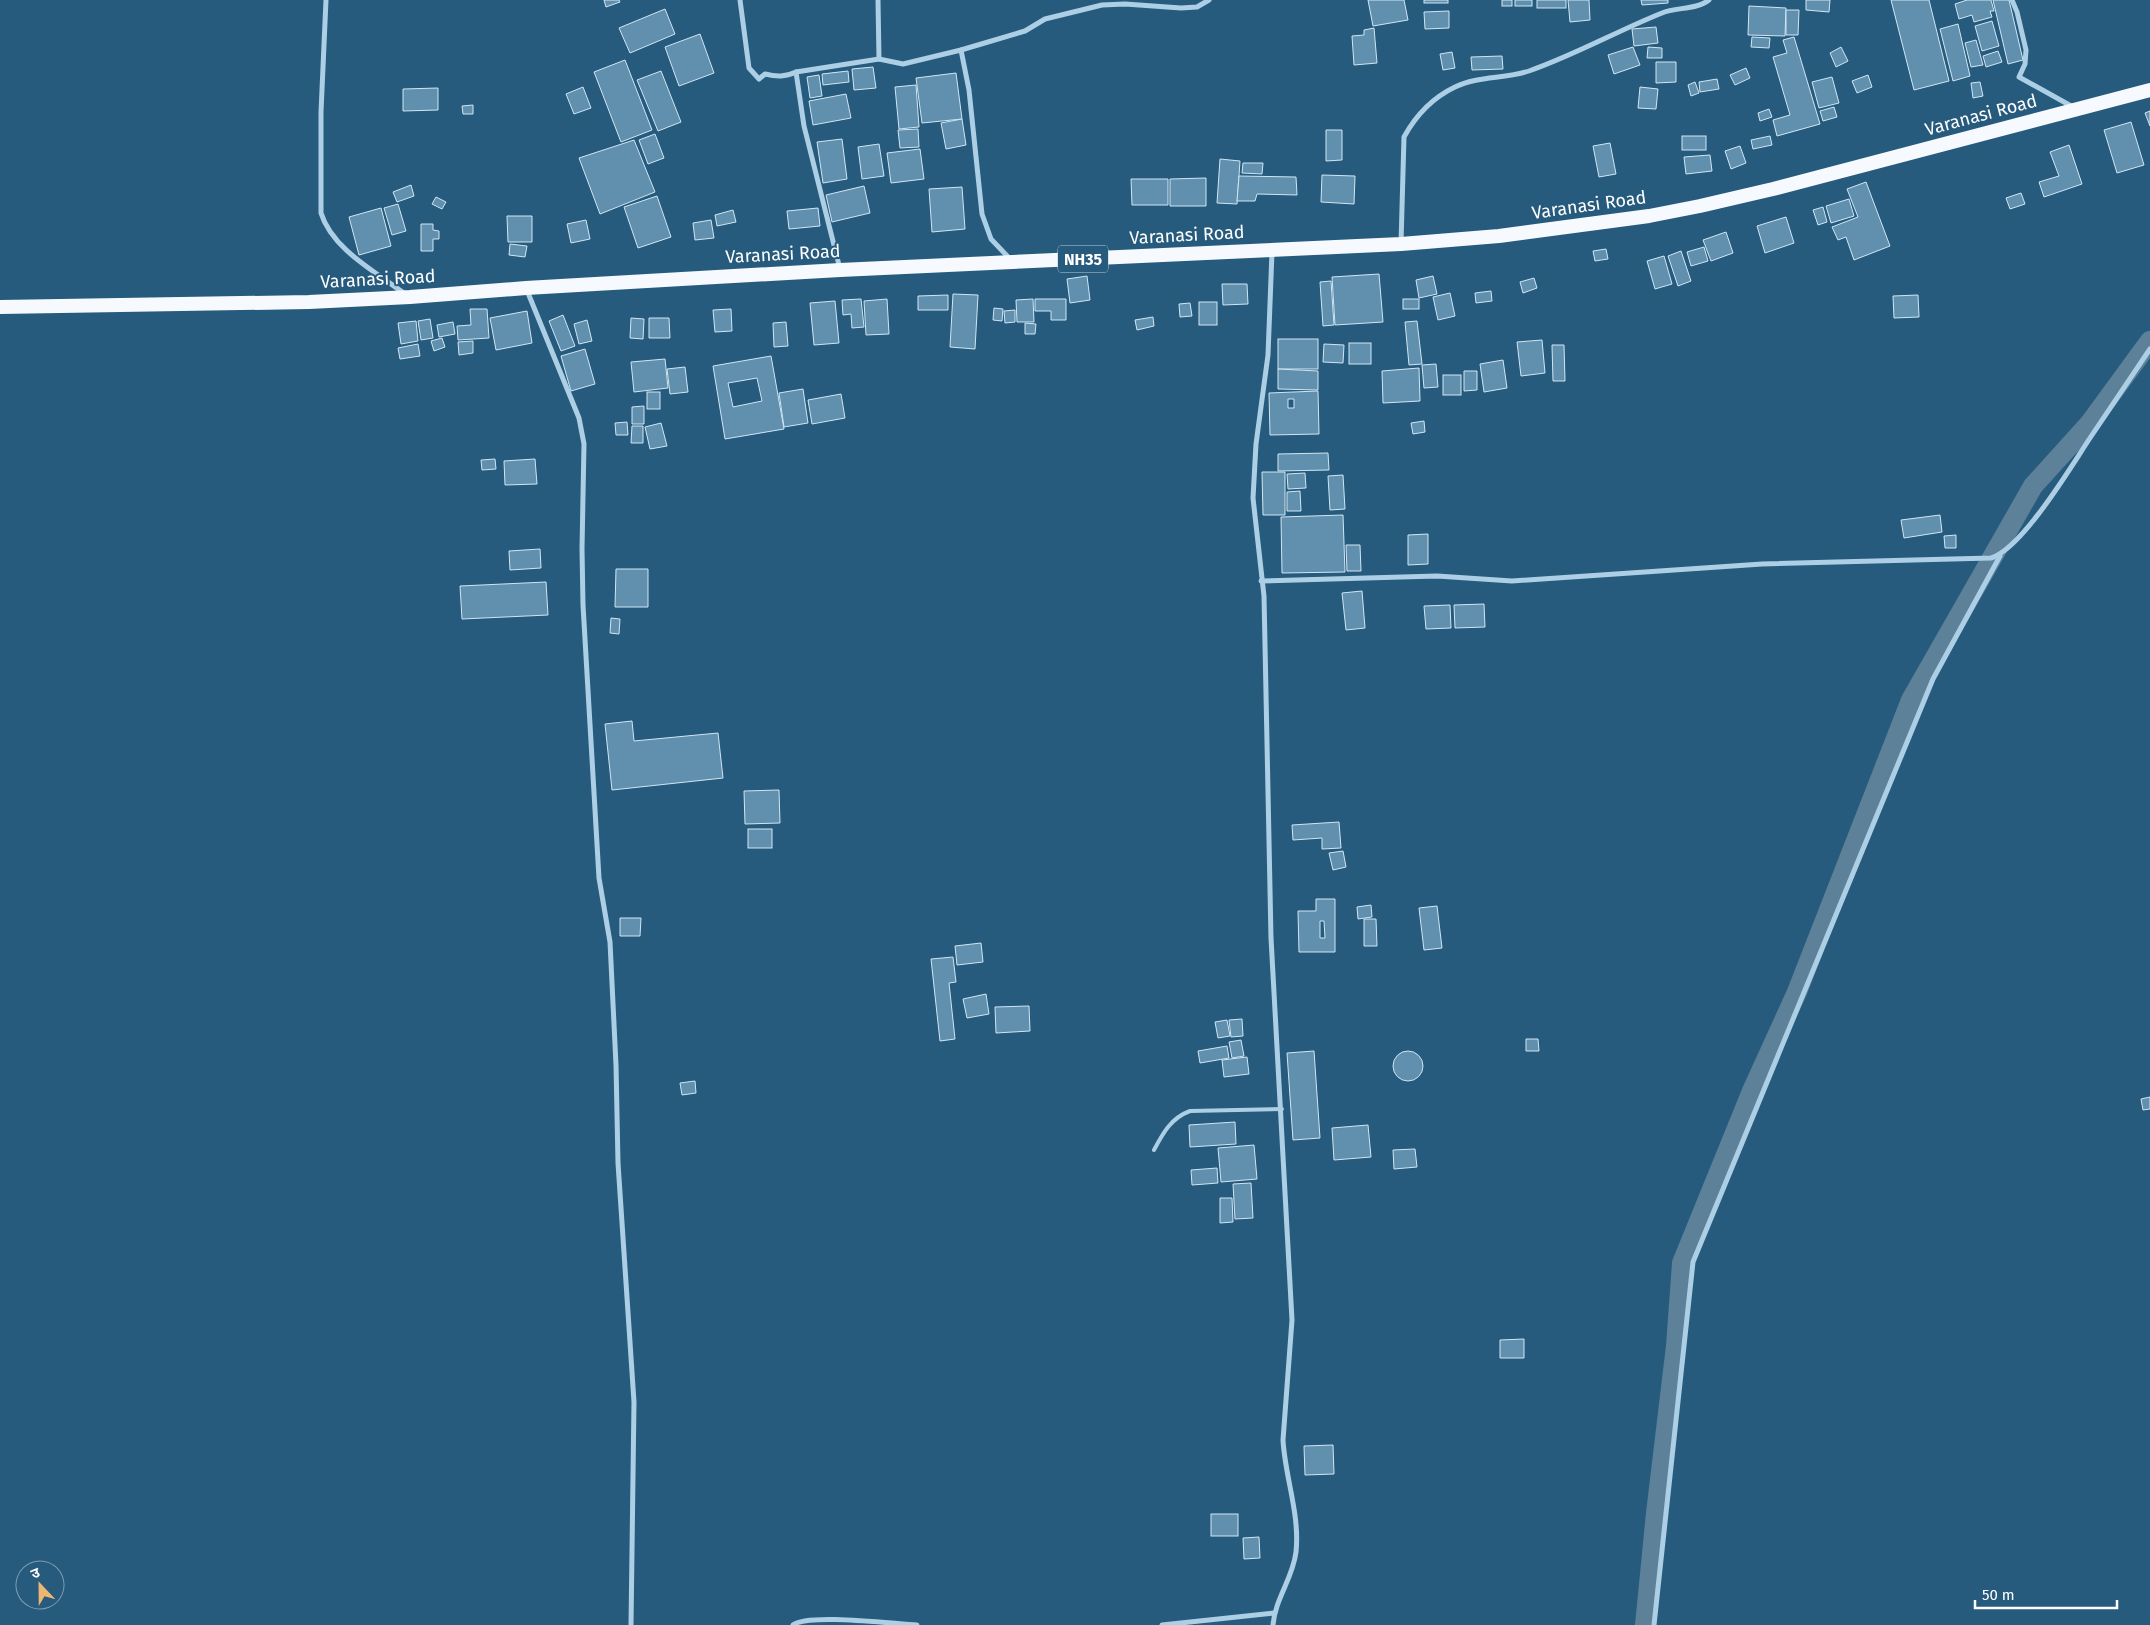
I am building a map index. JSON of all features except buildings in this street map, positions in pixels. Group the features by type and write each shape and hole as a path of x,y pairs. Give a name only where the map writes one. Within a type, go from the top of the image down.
{"highway":[{"name":"Varanasi Road","path":"0,307 309,302 840,270 1401,244 1508,235 1649,216 1700,206 1773,189 2150,90"}],"street":[{"path":"326,0 321,112 321,213 325,224 338,243 410,297"},
{"path":"740,0 749,68 759,79 765,74 776,77 787,76 796,72 879,59 903,64 961,50 1025,31 1045,19 1102,6 1114,4 1189,8 1196,7 1210,0"},
{"path":"878,0 879,59"},
{"path":"1401,244 1404,137 1411,124 1439,96 1456,86 1527,72 1666,12 1694,7 1709,0"},
{"path":"2012,0 2017,12 2026,50 2025,64 2019,76 2076,109"},
{"path":"961,50 970,97 982,214 991,239 1013,262"},
{"path":"796,72 804,126 840,270"},
{"path":"1272,249 1268,355 1254,470 1253,498 1264,596 1271,938 1282,1109 1292,1320 1283,1440 1296,1538 1293,1564 1274,1613 1273,1625"},
{"path":"526,288 579,418 584,444 583,605 599,878 610,942 616,1065 618,1163 634,1402 631,1625"},
{"path":"1654,1625 1693,1262 1933,679 2000,556 2023,532 2050,498 2150,349"},
{"path":"1261,581 1437,576 1512,581 1762,564 1979,559 2000,556"},
{"path":"1162,1625 1274,1613"},
{"path":"794,1625 798,1621 823,1619 917,1625"}],"lane":[{"path":"1154,1150 1171,1123 1180,1115 1190,1111 1282,1109"}],"waterway":[{"path":"1645,1625 1676,1346 1682,1263 1752,1091 1797,992 1911,700 2033,486 2090,423 2150,341"}]}
